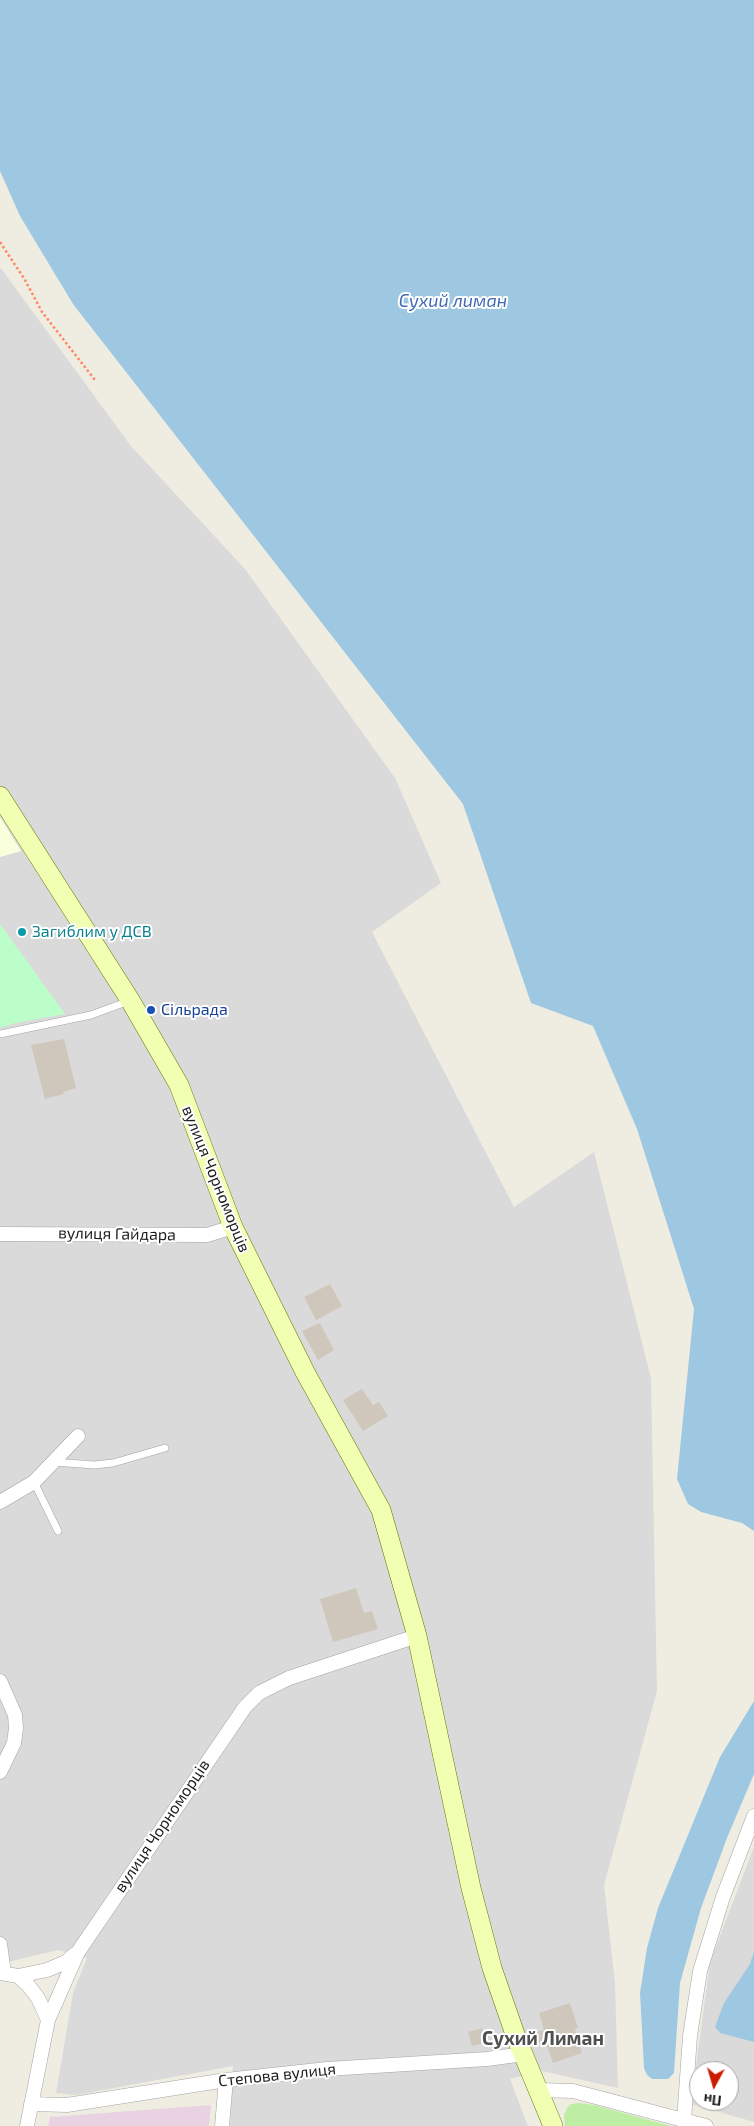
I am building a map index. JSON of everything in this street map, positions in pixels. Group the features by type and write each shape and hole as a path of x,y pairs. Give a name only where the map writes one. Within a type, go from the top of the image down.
{"main road":[{"name":"вулиця Чорноморців","path":"0,796 130,1000 179,1085 232,1227 305,1372 381,1510 418,1636 471,1888 492,1968 553,2126"}],"street":[{"name":"вулиця Гайдара","path":"0,1234 207,1235 232,1227"},
{"path":"0,1502 34,1482 78,1436"},
{"name":"вулиця Чорноморців","path":"27,2126 48,2020 78,1952 227,1730 259,1693 289,1678 418,1636"},
{"path":"0,1681 15,1715 16,1728 14,1743 0,1772"},
{"path":"684,2120 690,2036 700,1972 723,1897 754,1816"},
{"path":"0,1944 8,1974 38,1998 48,2020"},
{"path":"8,1974 58,1966 78,1952"},
{"name":"Степова вулиця","path":"31,2104 67,2104 226,2080 327,2069 487,2059 524,2054"},
{"path":"222,2126 226,2080"},
{"path":"539,2090 573,2091 706,2126"}],"lane":[{"path":"0,1034 91,1015 130,1000"},
{"path":"53,1462 94,1465 113,1463 165,1448"},
{"path":"34,1482 58,1531"}],"path":[{"path":"0,242 25,280 42,312 95,380"}],"shaded area":[{"path":"0,267 131,446 245,569 395,778 441,883 372,932 514,1207 594,1152 651,1378 657,1691 604,1885 615,1983 618,2088 542,2071 510,2079 528,2126 230,2126 233,2066 76,2095 56,2093 73,1993 87,1958 58,1950 0,1964"},
{"path":"0,817 21,851 0,857"},
{"path":"754,1847 754,2122 716,2111 739,2111 739,2061 697,2061 710,1962"},
{"path":"211,2105 209,2126 48,2126 50,2117"}],"green space":[{"path":"0,924 65,1014 15,1023 0,1028"},
{"path":"571,2104 594,2105 671,2126 565,2126 564,2115 567,2108"}],"water":[{"name":"Сухий лиман","path":"0,0 754,0 754,1531 742,1523 701,1512 688,1504 677,1479 694,1309 637,1129 593,1026 531,1003 463,804 73,304 20,216 0,171"},
{"name":"Сухий лиман","path":"754,1701 754,1774 727,1838 701,1908 680,1983 674,2073 668,2079 652,2079 647,2075 644,2068 640,1993 647,1948 658,1908 720,1757"},
{"path":"754,1951 754,2042 720,2033 715,2027 724,2003 750,1964"}],"building":[{"path":"64,1039 76,1088 63,1092 64,1094 45,1099 31,1045"},
{"path":"330,1284 342,1306 316,1320 304,1297"},
{"path":"320,1323 334,1350 318,1360 302,1331"},
{"path":"362,1389 373,1405 379,1402 388,1416 363,1431 343,1400"},
{"path":"356,1588 364,1613 372,1611 378,1629 333,1642 320,1599"},
{"path":"570,2003 578,2028 575,2029 582,2053 553,2063 546,2043 540,2045 536,2032 544,2030 539,2013"},
{"path":"482,2028 486,2042 472,2046 468,2032"}],"place":[{"name":"Загиблим у ДСВ","path":"22,932"},
{"name":"Сільрада","path":"151,1010"}],"district":[{"name":"Сухий Лиман","path":"543,2039"}]}
